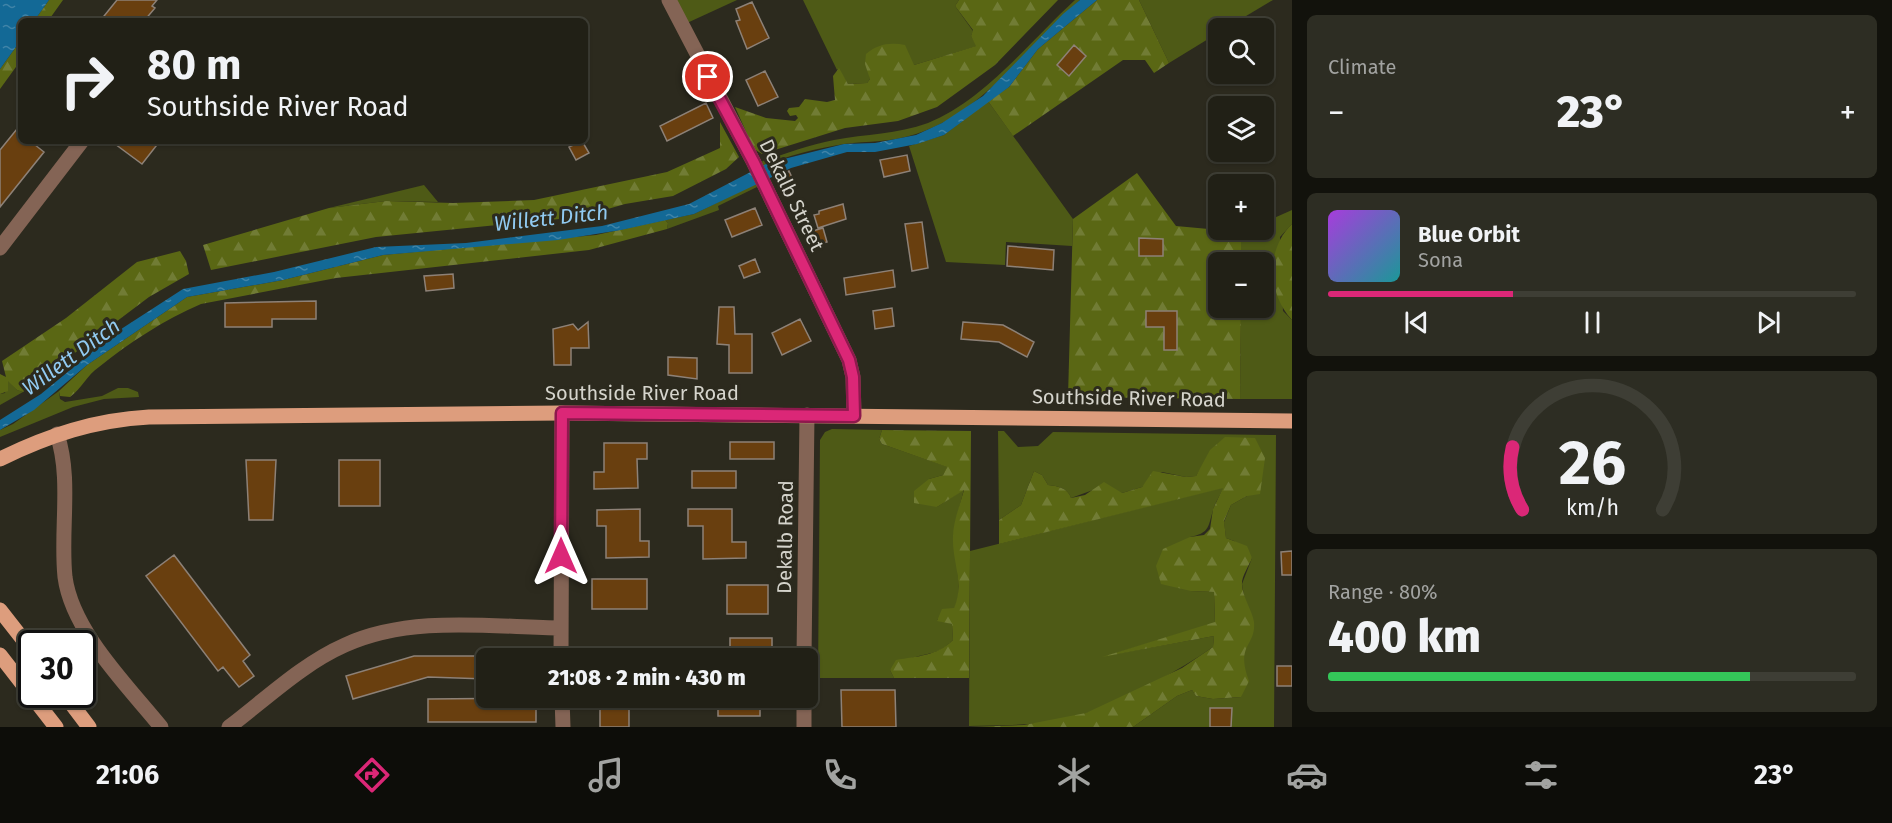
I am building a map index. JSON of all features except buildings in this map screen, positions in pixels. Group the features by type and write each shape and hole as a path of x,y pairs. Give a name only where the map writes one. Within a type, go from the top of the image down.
{"main road":[{"name":"Southside River Road","path":"0,459 57,434 90,424 149,417 562,413 1292,421"},
{"path":"0,610 18,633"},
{"path":"0,655 56,727"},
{"path":"75,708 89,727"}],"street":[{"name":"Dekalb Street","path":"669,0 754,165 849,360 853,377 854,416"},
{"path":"0,248 80,144"},
{"path":"561,648 562,413"},
{"name":"Dekalb Road","path":"804,648 807,415"},
{"path":"57,434 63,454 65,568 71,601 84,628 160,727"},
{"path":"229,727 314,663 364,638 402,628 425,626 561,628"},
{"path":"562,708 563,727"},
{"path":"804,708 804,727"}],"green space":[{"path":"49,0 63,0 50,18 36,18"},
{"path":"676,0 737,0 687,23"},
{"path":"803,0 959,0 955,6 973,31 971,36 977,46 914,65 869,68 870,79 867,83 848,84 837,70"},
{"path":"959,0 1058,0 995,65 937,107 898,121 845,128 762,154 754,149 735,107 766,118 795,121 798,118 796,115 790,116 787,111 789,108 799,107 805,99 827,102 835,100 833,76 839,68 848,84 867,83 870,79 865,64 866,54 880,46 905,45 914,65 976,46 971,36 973,30 955,6"},
{"path":"1075,0 1080,0 1004,76 962,111 940,124 907,137 823,148 761,167 760,162 806,147 834,140 905,129 928,123 949,113 988,85"},
{"path":"1097,0 1139,0 1169,63 1154,73 1145,60 1123,60 1013,136 988,101 1009,87 1038,49"},
{"path":"1139,0 1273,0 1243,18 1208,18 1208,39 1169,63"},
{"path":"18,44 18,64 0,89 0,69"},
{"path":"988,101 1073,219 1072,246 1006,242 1005,265 946,262 909,146 944,135"},
{"path":"720,122 739,157 726,169 673,196 625,204 580,217 376,237 211,270 203,245 329,208 386,201 453,203 534,200 667,172 720,148"},
{"path":"1137,173 1176,226 1208,229 1208,240 1241,240 1241,252 1208,252 1208,318 1241,318 1240,399 1068,397 1073,219"},
{"path":"757,183 759,186 718,206 719,210 667,229 668,223 665,220 694,214"},
{"path":"424,185 438,202 386,201 329,208"},
{"path":"1292,210 1292,224 1280,237 1283,311 1292,320 1292,399 1240,399 1241,318 1274,318 1274,252 1241,252 1241,240 1274,240 1274,218"},
{"path":"665,220 668,223 667,229 589,250 336,278 201,304 161,324 123,349 95,370 70,397 60,396 59,391 87,365 187,297 283,280 383,255 596,235"},
{"path":"1292,224 1292,320 1278,297 1274,284 1274,258 1284,234"},
{"path":"180,251 186,261 189,274 149,297 23,392 17,390 8,381 8,391 0,394 0,374 6,377 2,361 66,318 137,262"},
{"path":"8,380 17,390 23,392 0,405 0,394 5,393"},
{"path":"118,388 128,388 138,392 139,397 104,399 73,407 0,437 0,430 13,424 59,391 60,399 65,402 102,396"},
{"path":"832,429 882,430 879,439 882,444 948,467 943,475 929,479 937,507 964,489 955,524 959,597 954,609 937,620 952,624 953,640 938,651 909,659 890,670 894,678 818,678 820,440 825,432"},
{"path":"882,430 971,431 969,678 894,678 890,670 896,660 934,652 953,640 952,624 937,621 942,609 954,608 957,599 958,582 953,531 964,490 937,507 914,503 914,491 929,479 943,475 947,467 882,444 879,439"},
{"path":"998,431 1004,431 1018,447 1038,446 1053,432 1276,435 1274,727 1133,727 1177,696 1192,690 1196,696 1213,699 1241,697 1243,650 1251,636 1242,584 1252,558 1234,541 1226,538 1224,522 1231,505 1247,496 1225,438 1215,446 1196,476 1186,477 1162,472 1150,478 1142,487 1122,493 1093,490 1071,498 1065,490 1048,485 1042,475 1034,471 1021,505 999,520"},
{"path":"1225,437 1255,438 1265,458 1260,494 1247,496 1231,505 1224,521 1226,538 1247,546 1252,558 1242,582 1244,595 1254,622 1254,630 1244,660 1249,681 1241,697 1213,699 1196,696 1192,690 1177,696 1133,727 969,727 1024,725 1086,713 1182,668 1213,647 1214,636 1102,657 1215,622 1214,592 1191,591 1161,584 1156,566 1163,549 1190,537 1204,535 1210,529 1213,509 1223,488 999,544 999,520 1021,505 1034,471 1042,475 1048,485 1065,490 1071,498 1085,495 1104,482 1122,493 1142,487 1153,471 1186,477 1196,476 1210,450"},
{"path":"1224,487 1207,529 1201,534 1190,537 1191,591 1214,592 1215,623 1110,655 1214,636 1213,647 1152,684 1087,713 1043,723 969,726 970,551"}],"water":[{"path":"0,0 49,0 36,18 18,18 18,44 0,69"},
{"path":"1080,0 1097,0 1038,49 1009,87 944,135 917,144 875,152 847,152 791,168 694,214 621,230 558,240 383,255 283,280 187,297 87,365 34,410 0,430 0,420 41,394 115,333 183,289 274,272 376,247 466,243 602,226 689,204 768,163 844,144 875,143 916,135 942,123 983,96 1063,14"}],"route":[{"path":"561,556 562,413 854,416 853,377 849,360 753,161 708,77"}],"water label":[{"name":"Willett Ditch","path":"551,218"},
{"name":"Willett Ditch","path":"71,357"}]}
